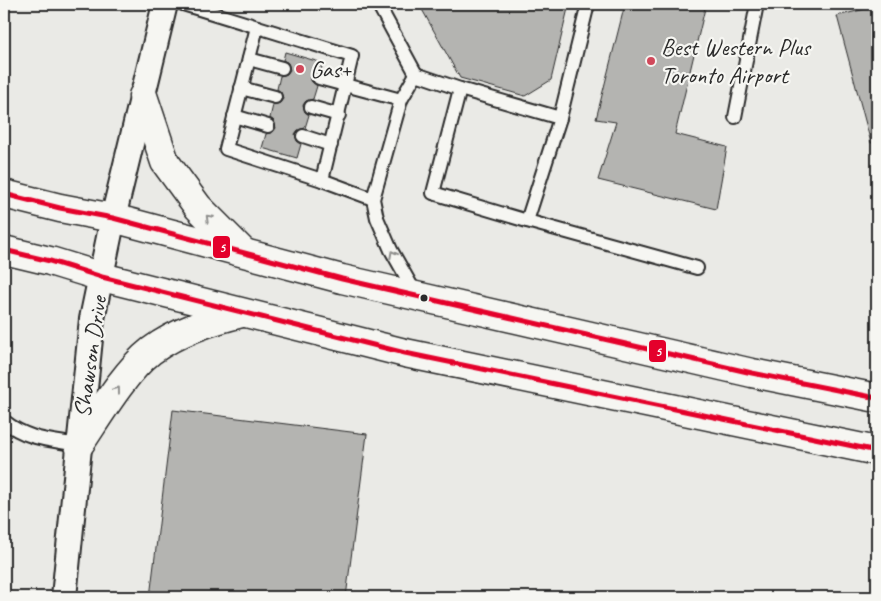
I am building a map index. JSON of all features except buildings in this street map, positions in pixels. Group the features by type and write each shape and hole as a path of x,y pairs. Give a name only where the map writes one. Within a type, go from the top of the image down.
{"main road":[{"path":"143,96 165,162 198,208 243,252"},
{"path":"4,194 60,208 113,218 417,297 752,373 877,398"},
{"path":"4,250 50,261 102,278 405,353 877,451"},
{"path":"79,445 101,411 128,376 151,352 180,334 220,318 244,313"}],"street":[{"name":"Shawson Drive","path":"64,597 92,319 113,218 165,4"}],"lane":[{"path":"183,4 352,56 322,180"},
{"path":"377,4 416,74 560,118"},
{"path":"527,221 560,118 588,4"},
{"path":"734,117 757,4"},
{"path":"257,26 226,149 372,198"},
{"path":"249,59 282,68"},
{"path":"416,74 401,100 372,198 377,218 391,250 417,297"},
{"path":"319,78 401,100"},
{"path":"241,88 275,97"},
{"path":"460,89 433,193 697,268"},
{"path":"311,107 339,115"},
{"path":"234,116 268,126"},
{"path":"303,136 331,145"},
{"path":"4,421 27,436 79,445"}],"transit line":[{"name":"5","path":"4,194 60,208 113,218 342,279 752,373 877,398"},
{"name":"5","path":"4,250 50,261 102,277 405,353 877,451"}],"place":[{"name":"Best Western Plus Toronto Airport","path":"651,61"},
{"name":"Gas+","path":"300,69"}]}
